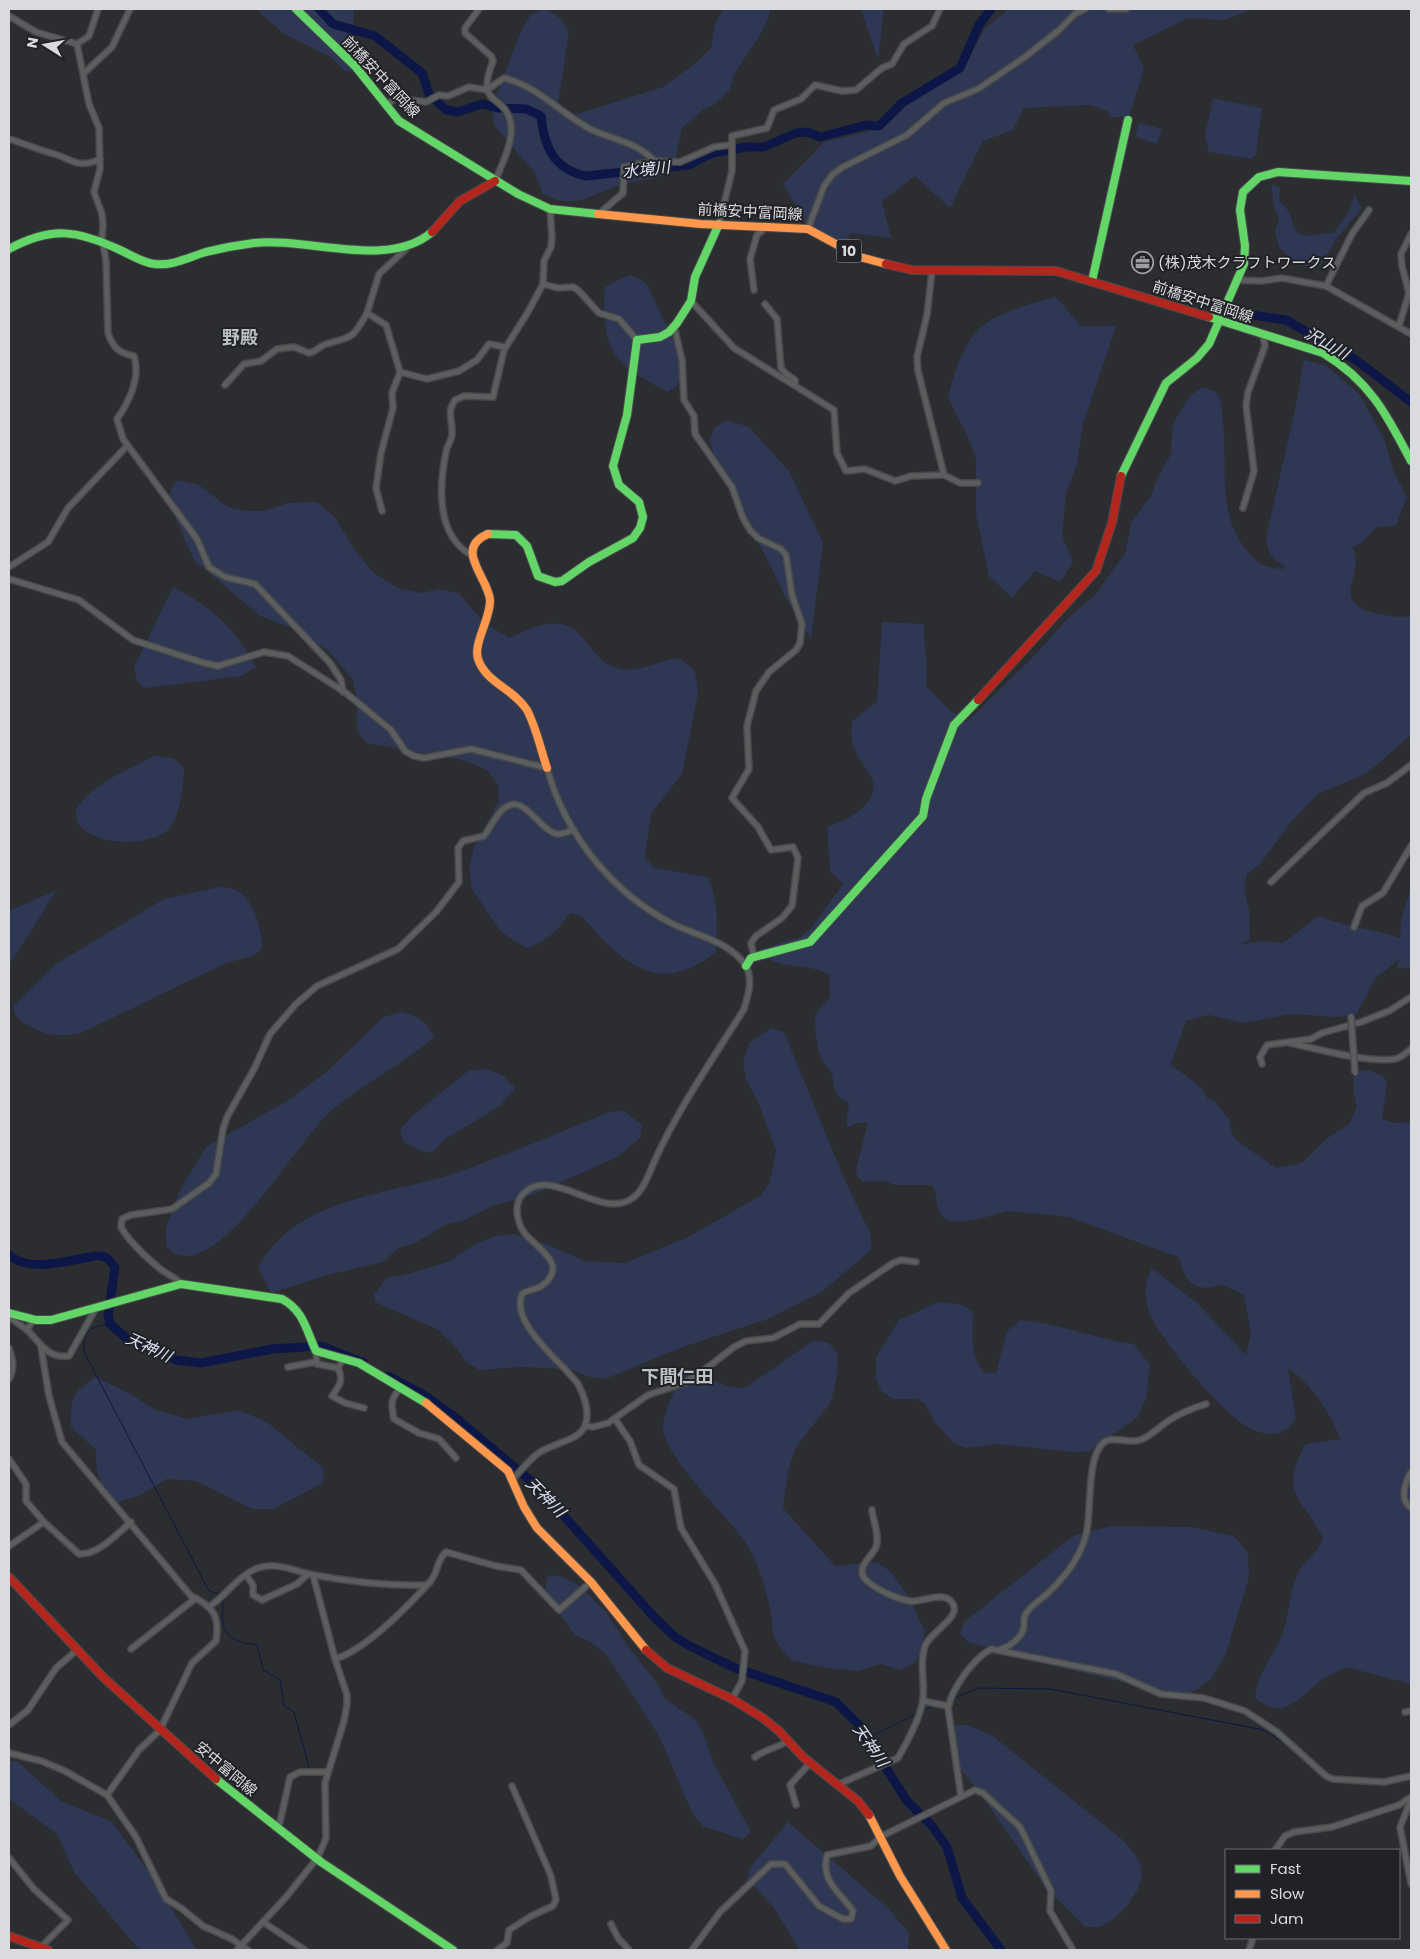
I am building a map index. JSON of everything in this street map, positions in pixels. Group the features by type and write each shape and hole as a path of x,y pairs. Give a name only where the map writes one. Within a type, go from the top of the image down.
{"street":[{"path":"77,44 89,36 98,9"},
{"path":"83,74 112,47 130,9"},
{"name":"前橋安中富岡線","path":"296,9 355,66 399,121 525,199 550,209 719,224 808,229 860,257 873,262 912,270 1056,271 1092,281 1218,322 1323,353 1351,370 1376,397 1411,461"},
{"path":"9,249 20,242 56,230 87,236 148,263 158,265 183,261 225,248 269,242 283,242 351,251 378,250 408,245 431,233 456,205 495,181 509,142 511,127 500,104 490,98 487,90 486,80 493,61 491,56 465,33 465,28 480,9"},
{"path":"637,340 660,336 669,332 691,301 695,277 719,224 732,171 730,145 732,136 767,128 774,110 801,99 815,85 842,91 856,90 882,68 892,64 904,44 932,26 940,9"},
{"path":"808,229 824,186 832,174 907,135 944,103 978,89 1025,57 1059,30 1074,14 1085,9"},
{"path":"1109,9 1126,9"},
{"path":"9,16 36,32 77,44"},
{"path":"77,44 89,104 100,128 100,159 94,192 102,214 106,261 108,333 112,344 121,354 134,356 137,364 130,398 117,419 127,446 189,526 209,567 226,578 254,584 330,663 341,680 343,692"},
{"path":"387,106 394,98 426,102 439,95 448,96 470,87 487,90 504,78 536,91 591,129 627,141 655,162"},
{"path":"1092,281 1128,120"},
{"path":"9,139 34,149 51,153 69,162 84,164 100,159"},
{"path":"600,213 623,193 624,167 655,162 680,162 714,147 730,145"},
{"path":"746,966 754,957 810,942 923,816 929,791 954,725 1096,571 1112,522 1122,472 1155,403 1166,383 1173,375 1203,352 1244,264 1245,246 1240,200 1250,184 1259,177 1278,172 1411,181"},
{"path":"515,1477 540,1452 577,1436 585,1426 587,1407 584,1394 572,1376 530,1329 519,1310 518,1303 522,1294 542,1286 551,1273 552,1267 550,1258 527,1236 521,1226 517,1210 518,1201 526,1191 545,1185 558,1187 596,1201 614,1204 626,1202 637,1195 664,1141 744,1009 750,985 746,966 728,950 673,924 637,902 598,865 574,830 555,796 527,711 514,695 486,675 477,658 478,646 489,614 490,600 488,589 471,555 453,536 444,519 441,489 443,467 452,432 449,414 455,400 464,396 493,398 505,347 528,312 543,284 544,261 551,247 552,238 550,209"},
{"path":"1326,286 1352,234 1369,210"},
{"path":"754,290 750,259 756,235 766,226"},
{"path":"1399,326 1409,292 1401,254 1411,234"},
{"path":"224,385 244,364 261,361 277,348 294,347 308,353 324,345 348,340 355,333 367,313 379,274 408,245"},
{"path":"932,270 927,315 917,356 918,371 944,475"},
{"path":"1237,280 1261,281 1282,278 1326,286 1411,334"},
{"path":"471,555 475,544 482,537 496,533 516,535 527,546 534,570 538,576 555,582 562,581 589,562 633,538 640,528 643,517 639,502 619,484 613,466 627,415 637,340 624,323 599,313 573,287 558,288 543,284"},
{"path":"691,301 734,348 834,410 837,453 846,471 864,469 895,481 911,476 944,475 960,483 978,483"},
{"path":"765,304 777,319 781,368 784,374 795,380 795,385"},
{"path":"367,313 386,325 400,372 392,393 393,408 381,453 376,488 382,511"},
{"path":"674,326 682,360 684,400 694,416 695,434 732,488 743,518 750,530 758,538 781,549 786,554 792,595 802,624 800,643 796,650 769,672 756,691 747,726 749,769 732,798 758,828 771,850 793,847 798,858 792,906 782,918 756,936 751,943 754,957"},
{"path":"1243,508 1254,471 1246,405 1248,392 1265,346 1263,336"},
{"path":"400,372 428,379 458,372 477,360 488,344 505,347"},
{"path":"9,567 48,542 68,508 127,446"},
{"path":"9,578 79,600 133,640 146,646 218,666 256,652 288,656 343,692 390,730 405,751 414,756 424,758 471,749 547,768"},
{"path":"1272,882 1364,793 1387,783 1411,765"},
{"path":"181,1284 175,1277 160,1270 127,1236 121,1227 122,1219 131,1215 172,1209 209,1184 216,1174 223,1129 227,1117 254,1069 266,1040 280,1020 317,986 398,949 436,912 459,882 458,848 463,841 484,836 503,808 513,804 523,806 550,831 559,834 574,830"},
{"path":"1354,927 1362,906 1383,892 1411,846"},
{"path":"1262,1064 1260,1057 1262,1049 1267,1045 1311,1039 1322,1033 1361,1022 1389,1011 1411,997"},
{"path":"1351,1016 1355,1073"},
{"path":"1282,1042 1345,1055 1383,1059 1397,1059 1411,1049"},
{"path":"585,1426 600,1425 615,1419 648,1395 684,1383 734,1347 746,1341 773,1338 800,1324 819,1324 849,1293 886,1268 901,1260 916,1262"},
{"path":"9,1312 33,1320 52,1320 181,1284 282,1299 290,1302 302,1313 314,1348 316,1362 320,1366 338,1368"},
{"path":"41,1347 59,1357 68,1356 100,1307"},
{"path":"9,1317 36,1338 41,1347 49,1396 62,1442 132,1522 181,1583 196,1598 210,1606 216,1618 216,1641 192,1663 160,1730 139,1750 107,1795"},
{"path":"27,1330 33,1320"},
{"path":"9,1348 13,1371 9,1379"},
{"path":"314,1348 371,1369 428,1404 492,1456 515,1477 524,1507 537,1528 591,1582 655,1660 732,1699 773,1725 810,1763 864,1807 900,1876 946,1950"},
{"path":"338,1368 343,1359"},
{"path":"288,1367 316,1362"},
{"path":"338,1368 342,1376 341,1383 333,1398 364,1408"},
{"path":"402,1388 396,1392 391,1405 394,1419 419,1433 439,1439 456,1458"},
{"path":"998,1650 1005,1648 1023,1633 1025,1615 1057,1584 1074,1562 1086,1536 1091,1512 1092,1472 1095,1458 1102,1444 1115,1440 1133,1442 1142,1440 1179,1415 1206,1404"},
{"path":"615,1419 630,1441 638,1465 674,1490 681,1528 715,1584 740,1637 745,1660 742,1681 732,1699"},
{"path":"9,1460 26,1484 26,1501 44,1522 79,1554 85,1554 101,1547 132,1522"},
{"path":"1411,1472 1404,1494 1406,1503 1411,1508"},
{"path":"837,1785 889,1763 900,1754 923,1701 922,1665 925,1647 932,1633 951,1618 954,1606 948,1599 939,1597 913,1602 901,1600 866,1580 862,1571 865,1560 875,1549 877,1541 872,1510"},
{"path":"9,1546 44,1522"},
{"path":"335,1659 367,1643 426,1585 438,1569 442,1555 446,1552 496,1566 521,1570 559,1610 591,1582"},
{"path":"210,1606 224,1597 236,1581 259,1568 272,1565 310,1575 401,1586 426,1585"},
{"path":"246,1575 253,1585 253,1595 262,1600 297,1584 310,1575"},
{"path":"237,1950 240,1944 287,1896 318,1857 326,1838 325,1783 344,1721 347,1695 310,1575"},
{"name":"安中富岡線","path":"9,1577 77,1650 160,1730 276,1828 405,1920 453,1950"},
{"path":"131,1649 196,1598"},
{"path":"961,1796 948,1706 952,1694 984,1654 991,1649 1116,1674 1161,1694 1204,1698 1245,1711 1278,1732 1326,1776 1384,1782 1411,1776"},
{"path":"9,1725 28,1710 56,1668 77,1650"},
{"path":"923,1701 948,1706"},
{"path":"1405,1712 1411,1711"},
{"path":"755,1757 764,1750 780,1746 788,1740"},
{"path":"9,1753 41,1761 65,1771 107,1795 136,1837 166,1899 181,1908 203,1926 240,1944 248,1950"},
{"path":"796,1806 790,1785 810,1763"},
{"path":"276,1828 280,1822 290,1778 300,1772 328,1772"},
{"path":"497,1950 507,1943 509,1930 531,1916 553,1906 556,1900 551,1876 512,1786"},
{"path":"692,1950 720,1912 771,1864 776,1863 788,1867 819,1906 843,1919 851,1919 853,1911 831,1885 826,1862 827,1856 871,1846 880,1838 975,1790 983,1793 1020,1827 1051,1891 1050,1911 1073,1950"},
{"path":"1276,1849 1285,1836 1294,1832 1332,1827 1411,1798"},
{"path":"1411,1798 1400,1827 1411,1884"},
{"path":"9,1858 34,1889 68,1920 45,1948 28,1948 9,1936"},
{"path":"263,1922 305,1950"},
{"path":"612,1924 618,1938 629,1950"}],"shaded area":[{"path":"256,9 354,9 353,30 365,60 356,70 345,71 331,57 283,33"},
{"path":"546,9 561,19 569,32 558,103 561,110 574,115 663,87 692,66 711,48 715,23 724,9 770,9 768,19 757,40 734,74 730,89 714,105 704,109 682,128 673,171 655,178 613,187 585,199 566,201 543,194 534,172 494,125 492,107 520,33 531,14"},
{"path":"861,9 884,9 878,59"},
{"path":"1009,9 1253,9 1225,20 1188,18 1133,45 1144,68 1129,117 1110,117 1107,111 1090,105 1024,108 1013,130 983,141 950,208 915,176 882,201 891,238 851,233 843,244 806,224 783,184 824,142 882,128 913,100 963,71 984,29"},
{"path":"1213,98 1262,108 1256,155 1251,159 1209,152 1205,136"},
{"path":"1139,123 1162,129 1157,144 1135,137"},
{"path":"1271,184 1280,187 1279,200 1290,213 1294,229 1303,236 1334,233 1350,210 1354,195 1362,208 1337,238 1321,265 1311,267 1298,265 1279,248 1275,231 1279,219 1274,206"},
{"path":"629,275 641,279 648,286 673,340 682,371 677,386 667,392 648,382 622,362 608,340 604,309 605,287"},
{"path":"1056,297 1081,326 1116,326 1083,424 1077,464 1066,494 1062,535 1073,563 1060,582 1035,571 1012,598 989,576 976,515 976,458 948,398 963,353 982,326 1011,310"},
{"path":"1304,360 1327,366 1360,395 1385,441 1394,473 1407,497 1396,525 1375,528 1363,542 1352,548 1356,558 1351,594 1353,602 1361,608 1390,616 1411,616 1411,735 1366,774 1319,793 1291,822 1261,863 1247,874 1244,888 1249,910 1250,939 1239,945 1262,941 1283,943 1319,916 1400,938 1401,920 1411,887 1411,967 1396,969 1400,958 1375,979 1356,1015 1337,1017 1290,1014 1244,1023 1209,1015 1186,1021 1171,1064 1201,1088 1207,1098 1215,1102 1229,1119 1232,1133 1236,1140 1276,1168 1302,1163 1326,1139 1349,1124 1357,1107 1353,1090 1354,1072 1368,1070 1383,1076 1387,1084 1382,1119 1394,1123 1411,1122 1411,1684 1346,1667 1322,1680 1290,1705 1283,1708 1275,1708 1265,1705 1255,1698 1256,1689 1262,1673 1282,1635 1297,1575 1318,1548 1323,1538 1296,1495 1293,1486 1297,1461 1305,1444 1341,1439 1313,1391 1288,1368 1296,1419 1279,1433 1266,1434 1252,1430 1227,1411 1188,1368 1154,1323 1146,1300 1147,1279 1152,1268 1197,1303 1246,1355 1251,1335 1244,1295 1222,1284 1203,1288 1193,1284 1185,1275 1178,1257 1069,1217 1007,1211 975,1220 952,1222 941,1216 935,1190 931,1185 896,1185 883,1181 863,1182 857,1176 856,1169 868,1123 857,1123 849,1127 846,1125 849,1103 840,1098 836,1092 832,1075 821,1058 817,1042 815,1014 830,997 829,975 811,968 782,964 766,957 759,950 801,937 811,928 843,884 830,871 827,827 843,821 859,811 870,798 873,790 873,781 853,746 851,729 852,721 877,702 882,622 924,624 927,670 926,686 948,709 967,722 1037,653 1068,618 1094,596 1125,553 1132,521 1151,496 1157,479 1171,454 1174,421 1190,396 1202,387 1216,392 1221,402 1225,489 1231,521 1237,536 1247,551 1259,562 1272,568 1283,569 1285,566 1271,555 1266,537 1295,410"},
{"path":"727,420 749,427 789,471 823,543 811,639 787,600 762,549 717,469 710,440 714,428"},
{"path":"178,480 199,485 228,507 246,511 263,511 288,503 317,502 334,516 356,552 374,573 400,589 422,593 439,589 459,593 483,622 509,638 535,627 561,624 577,632 600,658 616,668 627,670 642,668 680,658 695,671 698,693 682,774 651,814 645,858 655,868 708,877 716,904 716,952 685,970 657,973 643,969 616,952 584,919 575,914 570,913 551,935 539,943 526,948 501,932 472,889 469,869 474,847 499,801 498,785 487,770 463,760 366,743 357,730 357,702 353,680 329,651 295,629 260,616 194,560 169,504 171,488"},
{"path":"173,587 200,602 221,620 231,630 256,667 242,676 145,688 137,681 134,667"},
{"path":"154,756 173,758 184,767 182,791 176,817 168,830 159,836 135,841 107,840 85,831 77,822 75,812 81,802 110,779"},
{"path":"219,887 237,891 250,903 259,924 263,947 254,956 226,963 79,1034 60,1035 45,1033 23,1022 16,1015 13,1007 56,964 164,899"},
{"path":"57,890 9,965 9,911"},
{"path":"400,1012 420,1019 428,1026 434,1037 332,1110 261,1198 239,1223 218,1242 197,1254 178,1255 173,1253 166,1246 166,1228 180,1190 206,1147 287,1101 325,1073 384,1017"},
{"path":"771,1028 784,1032 844,1178 871,1235 871,1250 823,1291 768,1319 683,1347 605,1379 590,1377 569,1369 520,1367 479,1370 465,1361 454,1345 437,1329 375,1302 374,1294 388,1277 404,1275 450,1261 472,1246 495,1236 514,1234 549,1245 584,1261 625,1263 688,1237 760,1196 769,1184 776,1151 759,1104 746,1079 743,1063 749,1043"},
{"path":"486,1069 502,1075 515,1088 500,1106 444,1140 432,1153 416,1149 404,1142 400,1130 412,1116 468,1071"},
{"path":"624,1111 642,1125 640,1138 619,1156 535,1194 495,1205 465,1220 447,1224 413,1244 398,1248 383,1262 328,1275 271,1293 258,1268 275,1244 297,1225 322,1211 349,1201 437,1179 519,1149 609,1112"},
{"path":"939,1302 962,1305 973,1311 974,1353 986,1373 996,1373 1007,1331 1020,1320 1049,1324 1105,1339 1134,1344 1150,1365 1146,1399 1137,1418 1089,1451 1074,1452 997,1444 966,1448 954,1443 935,1423 925,1403 917,1399 893,1399 881,1391 876,1378 876,1357 899,1320"},
{"path":"814,1340 829,1343 838,1354 837,1376 831,1402 796,1447 788,1471 783,1508 835,1566 877,1562 891,1572 910,1599 925,1632 916,1662 900,1670 881,1664 858,1671 792,1661 775,1639 765,1589 757,1563 749,1548 686,1472 666,1441 663,1428 665,1415 678,1382 685,1371 731,1387 745,1388"},
{"path":"95,1377 129,1393 154,1409 187,1419 238,1410 267,1422 323,1468 323,1483 273,1509 252,1509 196,1481 166,1479 141,1495 118,1502 111,1497 102,1485 98,1473 96,1450 71,1427 71,1410 74,1398 81,1388"},
{"path":"1111,1526 1191,1527 1234,1536 1248,1553 1249,1577 1225,1656 1210,1680 1190,1694 1168,1692 1070,1670 968,1642 960,1634 964,1622 1073,1536"},
{"path":"548,1575 563,1577 580,1586 606,1612 628,1646 659,1686 665,1699 696,1720 705,1738 713,1762 751,1832 743,1839 704,1827 693,1815 659,1736 606,1654 590,1642 575,1635 544,1592"},
{"path":"954,1725 968,1725 993,1736 1123,1840 1136,1855 1142,1868 1141,1880 1134,1896 1115,1918 1099,1927 1085,1927 1047,1889 976,1788 952,1759 951,1740"},
{"path":"17,1761 61,1801 112,1822 151,1875 197,1950 139,1950 74,1872 57,1834 9,1799 9,1762"},
{"path":"788,1822 889,1909 909,1933 908,1950 800,1950 774,1908 747,1879 750,1868"}],"waterway":[{"name":"水境川","path":"319,9 333,24 375,36 422,73 429,94 446,110 458,112 482,104 498,108 526,109 541,116 542,127 552,155 565,168 586,176 689,165 712,153 747,147 764,147 796,133 808,132 820,137 866,125 879,126 902,103 960,68 979,25 991,9"},
{"name":"沢山川","path":"1232,312 1286,320 1356,360 1411,402"},
{"name":"天神川","path":"9,1255 17,1260 35,1264 56,1263 97,1256 107,1259 115,1268 108,1315 110,1324 125,1337 176,1360 201,1363 272,1349 321,1346 364,1363"},
{"path":"110,1324 98,1326 90,1330 85,1339 84,1352 209,1591 220,1594"},
{"name":"天神川","path":"388,1376 424,1395 456,1418 538,1487 655,1618 675,1637 735,1668 836,1702 858,1724 907,1801 932,1826 947,1847 962,1898 1001,1950"},
{"path":"222,1598 223,1622 227,1633 235,1640 257,1645 263,1670 280,1680 284,1706 294,1712 309,1767"},
{"path":"954,1698 978,1688 1050,1689 1264,1730 1289,1746"},
{"path":"922,1711 936,1705"},
{"path":"868,1738 918,1713"}],"traffic: fast":[{"path":"296,9 355,66 399,121 518,194 550,209 598,214"},
{"path":"1092,281 1128,120"},
{"path":"1121,476 1166,383 1197,358 1209,344 1244,264 1245,246 1240,210 1243,192 1259,177 1278,172 1411,181"},
{"path":"488,534 516,535 527,546 538,576 555,582 562,581 589,562 633,538 640,528 643,517 639,502 619,485 613,466 627,415 637,340 660,337 669,332 677,323 691,301 695,277 719,224"},
{"path":"9,249 38,237 64,233 91,238 146,262 162,264 206,252 254,243 275,242 371,251 393,249 414,243 432,232"},
{"path":"1209,317 1323,353 1339,364 1353,375 1376,400 1411,461"},
{"path":"746,966 751,958 810,942 923,816 926,799 954,725 978,700"},
{"path":"9,1313 36,1320 51,1320 181,1284 282,1299 300,1315 316,1351 359,1363 426,1403"},
{"path":"216,1779 321,1862 453,1950"}],"traffic: slow":[{"path":"598,214 701,224 808,229 860,257 886,264"},
{"path":"488,534 478,540 473,547 475,564 488,591 490,600 488,615 478,646 478,659 487,674 515,697 527,710 536,731 547,768"},
{"path":"426,1403 508,1471 524,1507 537,1528 591,1582 646,1650"},
{"path":"869,1815 900,1876 946,1950"}],"traffic: jam":[{"path":"432,232 460,201 495,181"},
{"path":"886,264 912,270 1056,271 1209,317"},
{"path":"978,700 1096,571 1112,523 1121,476"},
{"path":"9,1577 104,1678 216,1779"},
{"path":"646,1650 667,1668 732,1699 763,1718 779,1731 803,1757 858,1801 869,1815"},
{"path":"9,1936 48,1950"}],"place":[{"name":"(株)茂木クラフトワークス","path":"1142,263"}],"district":[{"name":"野殿","path":"240,338"},
{"name":"下間仁田","path":"677,1377"}]}
